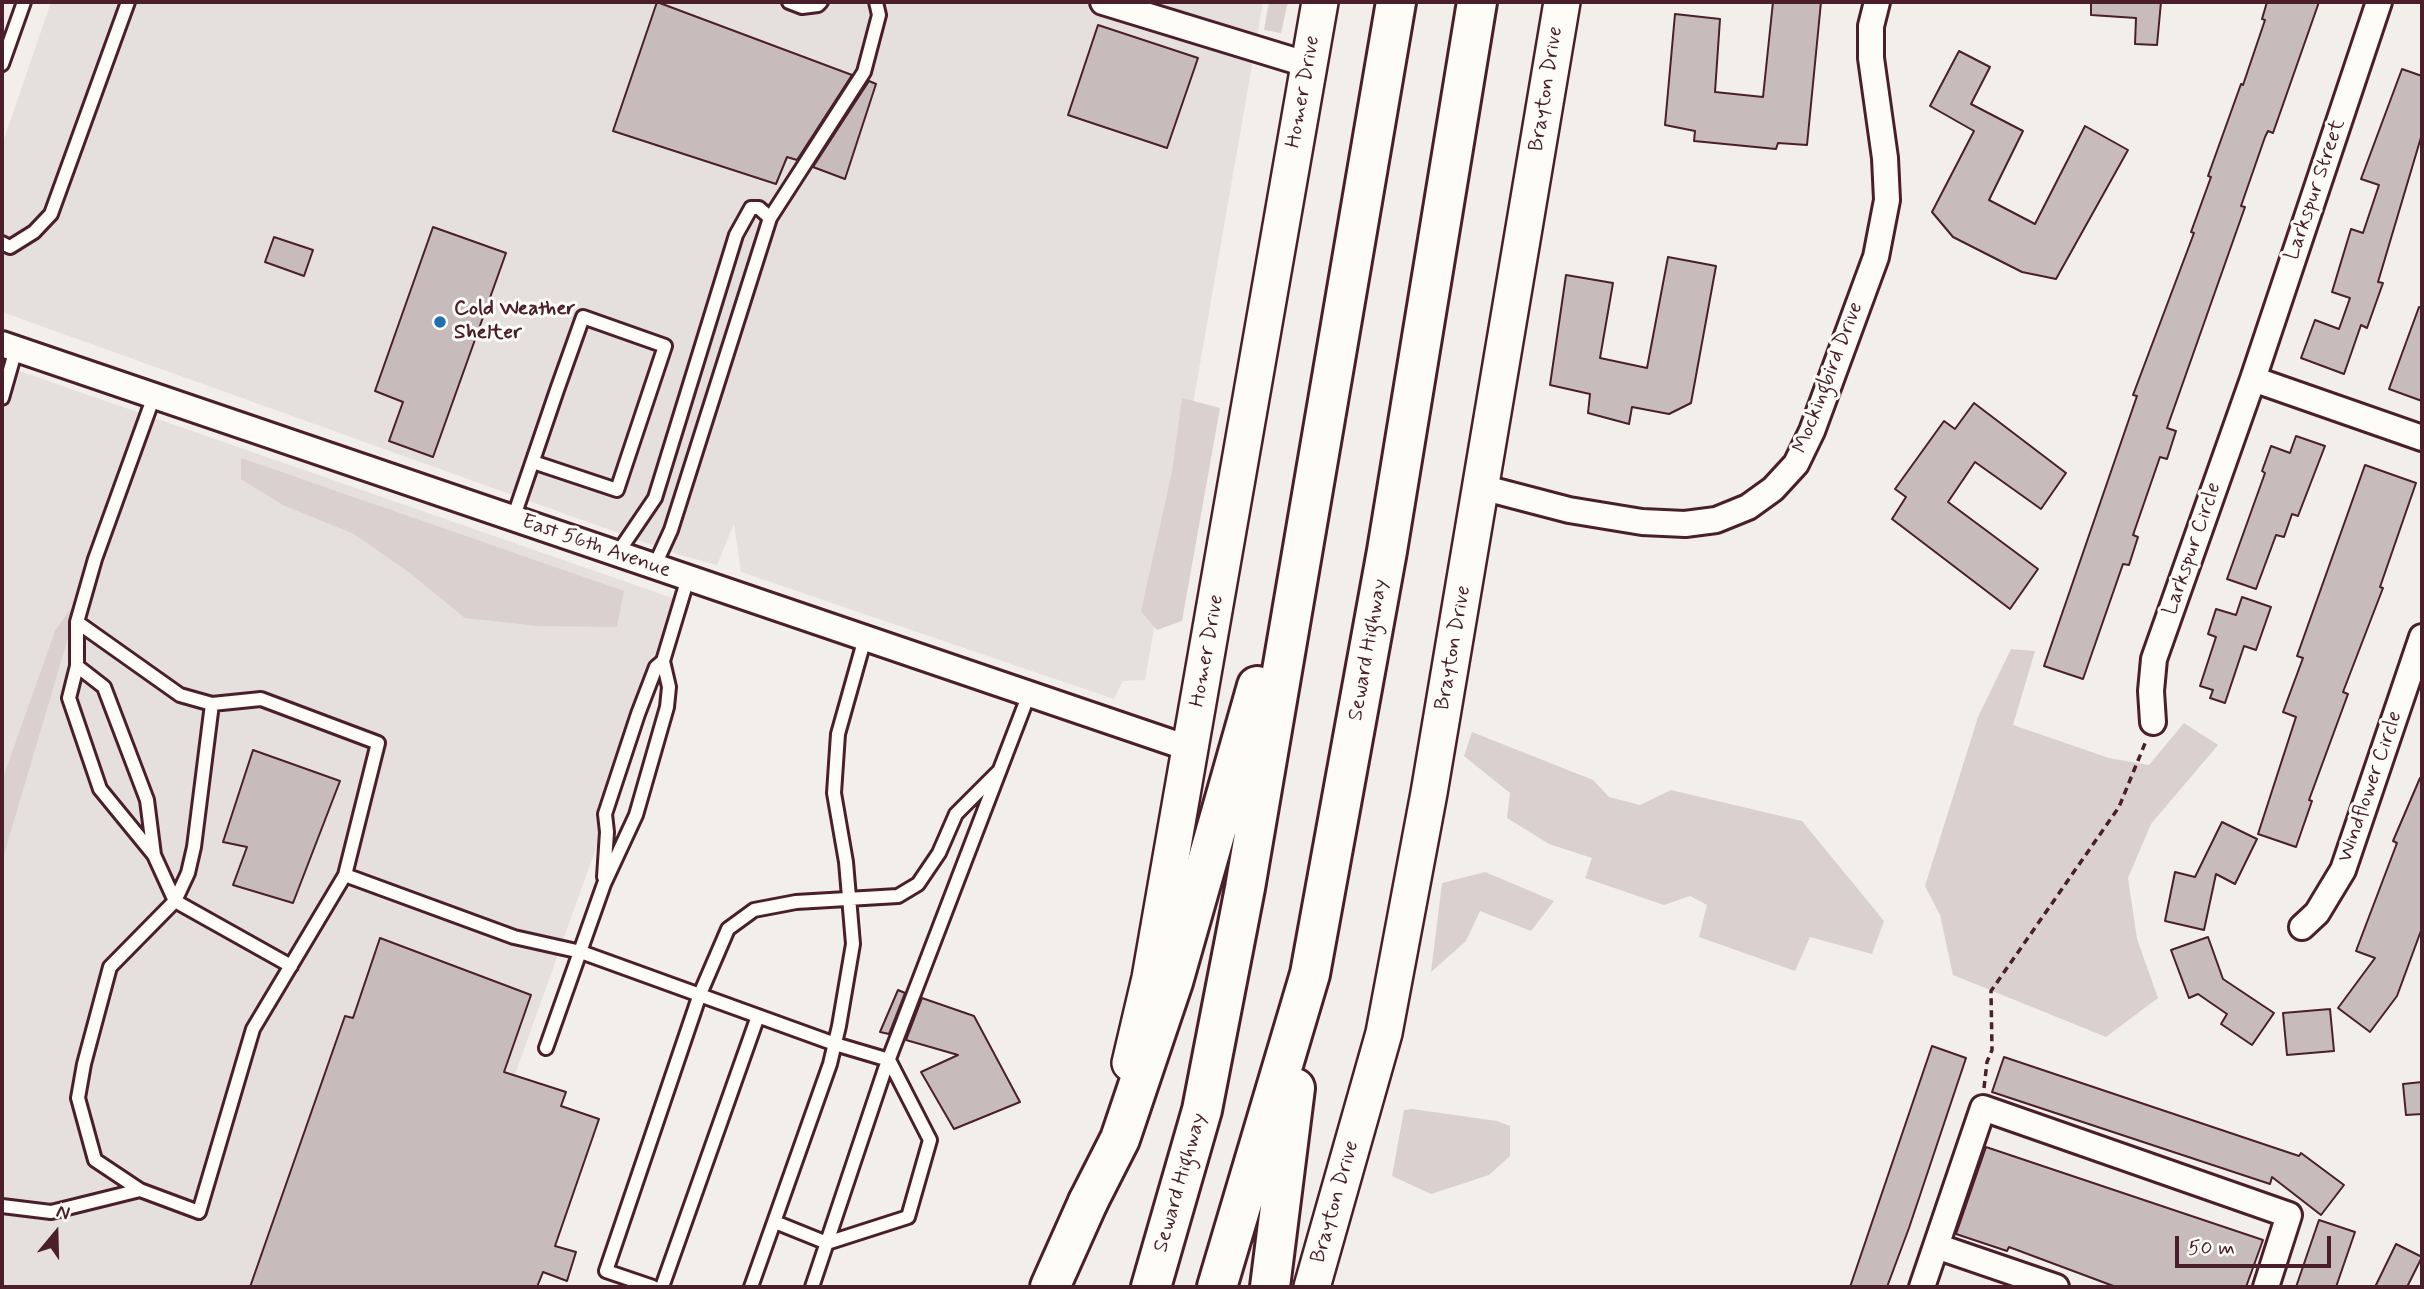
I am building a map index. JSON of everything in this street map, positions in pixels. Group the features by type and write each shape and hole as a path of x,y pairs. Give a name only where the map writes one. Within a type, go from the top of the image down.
{"main road":[{"name":"Homer Drive","path":"1050,1287 1088,1202 1130,1059 1150,978 1320,2"},
{"name":"Seward Highway","path":"1151,1287 1202,1110 1245,888 1396,2"},
{"name":"Seward Highway","path":"1217,1287 1310,974 1387,551 1477,2"},
{"name":"Brayton Drive","path":"1312,1287 1384,1033 1481,487 1562,2"},
{"path":"1088,1202 1120,1139 1173,982 1309,502"},
{"path":"1270,1287 1310,974"}],"street":[{"path":"1103,2 1309,65"},
{"name":"Mockingbird Drive","path":"1481,487 1569,510 1642,522 1685,524 1716,520 1748,507 1773,489 1796,464 1811,431 1875,257 1886,200 1885,158 1871,58 1871,26 1877,2"},
{"name":"Larkspur Street","path":"2253,379 2379,2"},
{"name":"East 56th Avenue","path":"9,347 1191,749"},
{"path":"2253,379 2422,438"},
{"name":"Larkspur Circle","path":"2152,722 2154,659 2253,379"},
{"name":"Windflower Circle","path":"2302,927 2317,913 2343,870 2422,637"},
{"path":"1922,1287 1983,1108 2288,1215 2266,1287"},
{"path":"1936,1246 2056,1287"}],"lane":[{"path":"2,64 24,2"},
{"path":"2,243 10,247 34,232 51,214 128,2"},
{"path":"789,2 802,7 818,5 821,2"},
{"path":"654,567 671,530 770,218 864,72 879,15 876,2"},
{"path":"617,554 655,498 743,220 751,208 759,208 770,218"},
{"path":"513,519 583,317 664,346 617,490 533,462"},
{"path":"2,398 9,347"},
{"path":"154,396 95,559 77,622 77,666 69,698 100,789 154,855 175,901 291,967"},
{"path":"546,1048 604,884 636,815 667,707 669,688 663,661 688,578"},
{"path":"77,622 180,695 212,704 261,699 378,743 345,875 253,1030 200,1212 140,1190 95,1160 78,1098 83,1064 110,967 175,901 188,873 194,847 212,704"},
{"path":"751,1287 835,1044 853,944 835,781 838,734 865,638"},
{"path":"604,884 607,832 605,814 638,714 656,667 663,661"},
{"path":"77,666 104,687 147,800 154,855"},
{"path":"812,1287 889,1060 1029,694"},
{"path":"653,1287 606,1271 700,995 728,929 754,910 796,902 849,901 898,896 918,884 939,853 956,814 998,772"},
{"path":"345,875 514,937 581,952 835,1044 889,1060 930,1139 908,1217 827,1242 775,1222"},
{"path":"662,1287 758,1016"},
{"path":"2,1206 51,1212 140,1190"}],"path":[{"path":"1982,1111 1987,1062 1992,1050 1991,991 2119,807 2152,722"}],"shaded area":[{"path":"51,2 1263,2 1145,680 1123,681 1114,699 741,572 734,524 717,565 680,555 2,312 2,145"},
{"path":"1269,2 1288,2 1281,33 1264,30"},
{"path":"2,365 684,602 439,1287 2,1287"},
{"path":"1182,398 1220,408 1182,621 1157,630 1141,611 1172,472"},
{"path":"241,458 624,591 617,627 539,626 465,618 410,573 354,534 283,505 241,479"},
{"path":"81,594 2,861 2,781 55,631"},
{"path":"2011,649 2035,651 2013,725 2109,758 2149,765 2184,723 2218,745 2151,824 2128,878 2137,939 2158,998 2106,1037 1953,975 1940,915 1925,886 1978,717"},
{"path":"1472,732 1593,780 1609,797 1640,805 1671,790 1802,821 1884,921 1872,954 1810,937 1795,971 1699,937 1707,905 1690,896 1664,905 1585,878 1592,858 1549,844 1507,818 1510,793 1464,756"},
{"path":"1485,872 1554,901 1531,931 1480,911 1466,941 1431,972 1442,883"},
{"path":"1404,1110 1497,1121 1510,1126 1510,1156 1489,1175 1431,1194 1392,1176"}],"building":[{"path":"657,2 852,75 797,160 787,157 776,184 613,131"},
{"path":"1773,2 1821,2 1807,145 1778,143 1776,149 1694,141 1695,131 1665,125 1675,14 1720,19 1715,92 1763,97"},
{"path":"2091,2 2161,2 2157,45 2135,44 2136,18 2091,15"},
{"path":"2267,2 2319,2 2273,133 2268,131 2265,137 2241,206 2245,207 2167,428 2176,431 2167,459 2160,457 2133,535 2138,537 2129,565 2123,564 2083,679 2044,666 2137,396 2133,395 2194,233 2191,232 2211,177 2208,176 2241,84 2243,85 2265,20 2262,19"},
{"path":"1098,25 1198,58 1167,148 1068,115"},
{"path":"1959,51 1990,67 1971,104 2023,131 1989,200 2035,224 2085,126 2128,150 2056,279 2022,272 1953,237 1932,212 1974,131 1930,106"},
{"path":"2402,69 2422,76 2422,134 2378,282 2383,283 2367,328 2361,325 2344,374 2301,358 2315,320 2339,329 2350,298 2332,292 2351,229 2363,233 2379,185 2361,179"},
{"path":"869,81 876,84 845,179 813,167"},
{"name":"Cold Weather Shelter","path":"433,227 506,253 433,457 389,441 403,402 375,391"},
{"path":"274,237 313,250 304,276 265,262"},
{"path":"1668,257 1716,266 1691,403 1669,414 1632,407 1629,424 1588,413 1590,394 1550,385 1566,275 1613,283 1600,358 1647,368"},
{"path":"2419,307 2422,308 2422,401 2389,389"},
{"path":"1974,403 2066,473 2041,509 1975,462 1948,502 2038,569 2010,609 1892,519 1906,497 1895,489 1944,421 1955,429"},
{"path":"2296,436 2325,446 2298,516 2292,514 2284,537 2276,535 2256,589 2227,579 2265,473 2262,471 2271,446 2290,453"},
{"path":"2365,465 2416,483 2380,587 2383,588 2343,692 2348,694 2309,800 2312,801 2296,847 2258,834 2296,717 2283,712 2303,658 2297,656"},
{"path":"2242,597 2271,607 2256,650 2244,646 2225,703 2210,698 2213,690 2200,686 2216,637 2208,634 2216,609 2236,615"},
{"path":"253,750 340,781 293,903 233,885 247,847 223,842"},
{"path":"2420,778 2422,928 2397,996 2370,1032 2338,1008 2375,958 2356,951 2397,843 2393,841"},
{"path":"2222,822 2257,839 2235,884 2216,874 2204,930 2165,921 2175,872 2195,877"},
{"path":"2208,937 2223,979 2274,1013 2252,1045 2221,1024 2227,1014 2198,994 2189,998 2171,950"},
{"path":"380,938 531,995 504,1072 566,1092 561,1106 599,1119 555,1246 576,1252 567,1281 543,1272 537,1287 250,1287 345,1016 353,1018"},
{"path":"898,990 905,993 889,1034 880,1032"},
{"path":"922,998 974,1016 1020,1102 954,1129 921,1072 958,1055 906,1040"},
{"path":"2330,1009 2334,1051 2287,1055 2283,1013"},
{"path":"1932,1046 1966,1058 1909,1228 1887,1287 1850,1287"},
{"path":"2004,1057 2299,1156 2301,1153 2344,1185 2321,1215 2272,1177 2270,1184 1992,1092"},
{"path":"2422,1082 2422,1114 2406,1115 2403,1084"},
{"path":"1986,1147 2263,1240 2246,1287 2116,1287 2009,1247 2007,1251 1956,1234"},
{"path":"2319,1220 2355,1232 2336,1287 2296,1287"},
{"path":"2396,1244 2422,1257 2407,1287 2375,1287"}],"place":[{"name":"Cold Weather Shelter","path":"440,322"}]}
